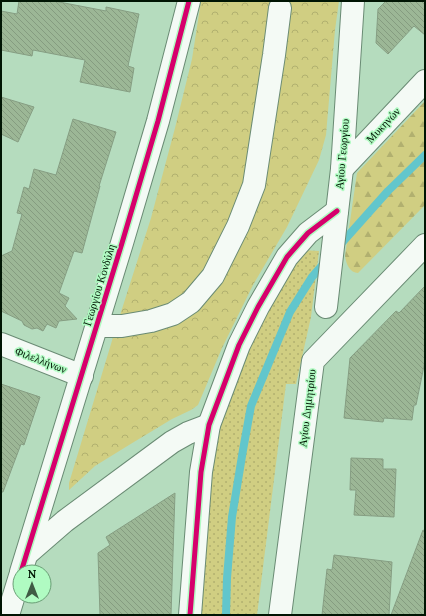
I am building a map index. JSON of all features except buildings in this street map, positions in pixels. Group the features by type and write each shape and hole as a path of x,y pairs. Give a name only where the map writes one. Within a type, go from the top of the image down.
{"street":[{"name":"Γεωργίου Κονδύλη","path":"24,563 82,376 158,121 189,1"},
{"name":"Αγίου Γεωργίου","path":"327,300 342,169 353,1"},
{"path":"97,326 122,326 151,321 173,314 191,302 213,276 238,226 254,185 280,8"},
{"name":"Μυκηνών","path":"342,169 425,81"},
{"path":"190,615 201,472 210,425 239,345 258,307 287,257 308,233 336,221"},
{"name":"Αγίου Δημητρίου","path":"280,615 313,361 425,245"},
{"name":"Φιλελλήνων","path":"1,344 82,376"},
{"path":"24,563 65,521 144,462 188,433 210,425"},
{"path":"8,615 12,602"}],"green space":[{"path":"201,1 339,1 326,135 319,160 287,227 253,285 222,348 198,405 172,419 95,466 69,490 69,483 151,218 192,59"},
{"path":"425,101 425,205 358,273 355,273 349,268 345,256 357,173"},
{"path":"302,250 319,251 311,317 296,384 286,384 257,615 198,615 211,456 237,369"}],"waterway":[{"path":"339,246 388,191 425,155"},
{"path":"226,615 227,578 232,517 251,406 290,312 312,277 326,261"}],"cycle path":[{"path":"23,564 158,121 189,1"},
{"path":"190,615 201,472 209,425 239,345 258,307 287,257 308,233 337,211"}]}
